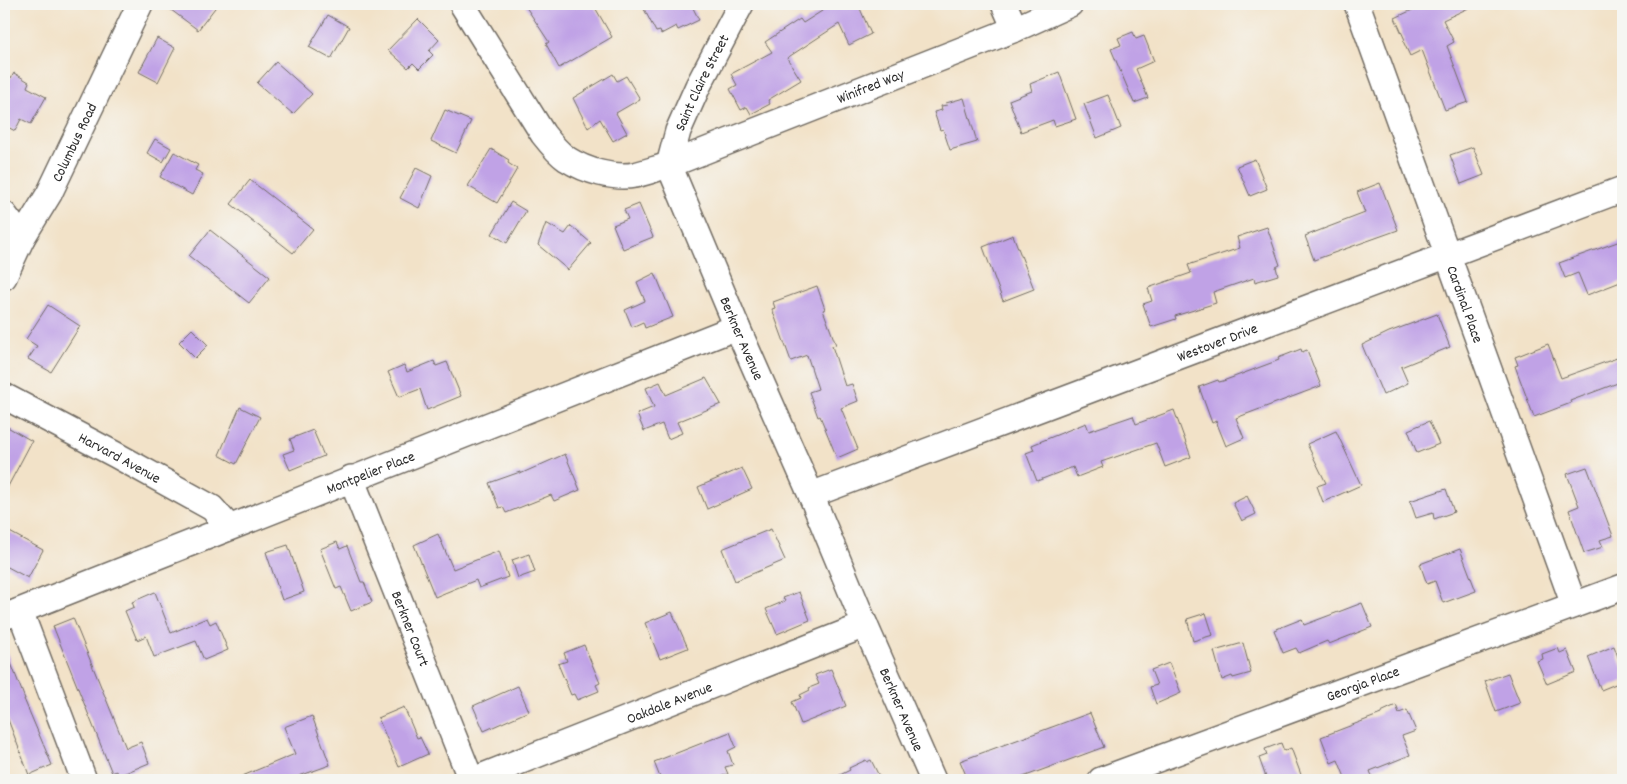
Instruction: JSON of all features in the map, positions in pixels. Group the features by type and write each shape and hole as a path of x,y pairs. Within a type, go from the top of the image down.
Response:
{"street":[{"name":"Columbus Road","path":"4,277 22,238 49,194 140,4"},
{"path":"462,4 543,134 567,160 593,171 618,176 634,175 669,165"},
{"name":"Saint Claire Street","path":"669,165 678,131 698,86 741,4"},
{"path":"1004,4 1015,29"},
{"name":"Winifred Way","path":"669,165 1015,29 1070,4"},
{"name":"Cardinal Place","path":"1357,4 1574,605"},
{"name":"Berkner Avenue","path":"669,165 933,780"},
{"name":"Westover Drive","path":"811,495 1623,189"},
{"path":"4,214 22,238"},
{"name":"Montpelier Place","path":"12,614 351,478 737,327"},
{"name":"Harvard Avenue","path":"4,396 116,454 212,508 229,527"},
{"name":"Berkner Court","path":"351,478 472,780"},
{"name":"Georgia Place","path":"1101,780 1623,587"},
{"path":"12,614 84,780"},
{"name":"Oakdale Avenue","path":"472,780 865,625"}],"building":[{"path":"163,4 218,4 198,30"},
{"path":"524,4 593,4 612,37 559,68 546,44 549,42"},
{"path":"653,4 691,4 699,20 678,30 676,26 661,34 660,31 656,32 644,9"},
{"path":"833,4 858,4 871,34 849,45 839,24 787,58 801,80 768,100 770,104 751,114 747,107 741,110 730,89 737,85 731,74 772,52 765,42 800,19 803,23"},
{"path":"1425,4 1477,4 1443,20 1454,42 1447,46 1468,102 1445,110 1422,50 1410,56 1395,18"},
{"path":"328,15 349,27 331,59 309,47"},
{"path":"418,19 439,40 429,51 433,55 419,69 413,63 408,68 388,50"},
{"path":"1133,32 1136,39 1144,36 1154,61 1136,69 1148,98 1134,103 1111,49 1121,45 1118,38"},
{"path":"157,38 175,48 158,82 139,72"},
{"path":"276,62 312,94 293,114 257,83"},
{"path":"1059,72 1076,119 1055,126 1053,120 1021,132 1009,100 1032,91 1030,84"},
{"path":"14,73 29,82 27,87 46,97 31,124 21,119 15,131 4,125 4,74 11,78"},
{"path":"613,74 617,81 626,76 640,99 616,113 627,133 613,141 600,119 588,128 573,98"},
{"path":"1108,95 1121,128 1097,138 1084,104"},
{"path":"964,98 977,142 950,150 943,129 940,130 934,112 942,110 941,106 947,105 946,103"},
{"path":"445,110 471,121 456,153 431,141"},
{"path":"155,139 171,148 163,162 147,153"},
{"path":"1473,147 1484,175 1461,184 1450,155"},
{"path":"491,149 509,160 508,163 517,169 497,203 468,186"},
{"path":"174,152 198,165 195,170 203,174 192,195 160,177"},
{"path":"1255,159 1267,189 1250,196 1237,166"},
{"path":"416,168 432,176 419,208 400,198"},
{"path":"250,180 313,229 293,253 231,204"},
{"path":"1380,183 1398,230 1314,260 1305,236 1365,213 1357,192"},
{"path":"511,202 526,211 507,243 492,234"},
{"path":"639,204 653,237 623,249 613,225 628,219 624,210"},
{"path":"546,223 565,234 571,226 591,243 568,270 538,245"},
{"path":"1267,227 1280,265 1276,267 1278,275 1255,282 1254,278 1213,292 1216,303 1175,316 1176,319 1151,327 1143,304 1152,301 1148,288 1191,273 1188,265 1240,248 1237,237"},
{"path":"210,230 270,277 249,303 189,256"},
{"path":"1013,235 1034,289 1003,301 983,247"},
{"path":"1623,240 1623,281 1587,295 1578,273 1565,278 1559,263"},
{"path":"655,273 673,317 645,328 643,322 632,327 625,310 645,301 637,282"},
{"path":"817,286 825,309 823,310 836,345 832,346 845,386 852,384 858,401 841,408 858,449 837,458 809,392 818,389 807,355 791,361 772,309 775,308 773,302"},
{"path":"48,305 80,326 51,372 28,359 37,346 26,339"},
{"path":"1437,314 1450,347 1401,367 1408,383 1383,395 1362,345 1389,332"},
{"path":"192,329 208,345 195,358 179,342"},
{"path":"1548,344 1561,378 1617,358 1623,374 1623,381 1534,417 1515,366 1518,365 1515,357"},
{"path":"1301,349 1302,352 1307,350 1321,386 1236,418 1244,438 1226,446 1216,421 1212,423 1199,387 1218,380 1219,382 1223,381 1279,360 1278,358"},
{"path":"434,361 436,366 447,362 461,396 427,410 420,389 399,397 388,372 404,365 407,372"},
{"path":"706,378 721,404 677,422 682,433 668,439 662,424 644,431 637,414 654,407 646,388 660,382 666,395"},
{"path":"240,407 260,417 236,464 219,455"},
{"path":"1174,410 1191,457 1165,467 1156,443 1101,462 1103,467 1077,477 1073,467 1037,481 1026,453 1034,450 1032,445 1086,423 1089,431 1133,416 1136,424"},
{"path":"1429,421 1439,444 1417,453 1408,430"},
{"path":"4,425 32,441 4,494"},
{"path":"313,430 324,456 290,470 283,454 294,450 290,439"},
{"path":"1336,431 1361,485 1323,502 1317,486 1326,483 1307,444"},
{"path":"565,454 580,490 554,501 551,495 506,513 503,507 499,508 489,483 520,472 520,474"},
{"path":"1587,467 1613,536 1600,540 1603,547 1584,553 1569,510 1579,506 1567,474"},
{"path":"742,468 752,489 707,509 698,487"},
{"path":"1446,489 1454,512 1434,519 1433,513 1416,518 1410,501"},
{"path":"1247,496 1256,514 1242,521 1233,503"},
{"path":"4,529 43,550 28,578 4,565"},
{"path":"771,529 785,560 735,581 722,549"},
{"path":"438,534 453,569 499,551 508,577 479,588 476,580 435,597 414,545"},
{"path":"337,542 340,549 347,546 361,582 364,582 372,602 351,611 341,587 336,589 320,549"},
{"path":"288,545 304,592 282,600 266,552"},
{"path":"1460,549 1476,591 1443,603 1435,581 1427,584 1420,564"},
{"path":"529,554 535,572 518,578 512,560"},
{"path":"155,592 171,633 207,618 210,624 216,621 228,650 204,660 196,641 154,657 146,636 137,640 125,611 134,607 132,602"},
{"path":"799,592 810,620 777,634 766,609 785,601 783,598"},
{"path":"1362,603 1372,627 1329,644 1327,641 1299,653 1296,648 1283,653 1274,630 1302,619 1304,625"},
{"path":"672,612 688,648 660,659 645,623"},
{"path":"1206,613 1213,635 1193,641 1187,619"},
{"path":"73,618 126,748 141,742 149,763 118,776 116,771 112,773 53,626"},
{"path":"1243,643 1251,673 1233,678 1232,676 1222,680 1214,651"},
{"path":"584,645 600,683 596,685 599,691 577,700 574,694 571,695 558,664 567,661 564,653"},
{"path":"1614,646 1623,670 1623,681 1601,690 1588,657"},
{"path":"4,648 52,765 29,775 4,709"},
{"path":"1558,648 1560,653 1567,650 1576,672 1547,684 1537,661 1543,659 1542,654"},
{"path":"1169,663 1181,693 1156,704 1150,687 1157,685 1151,670"},
{"path":"831,669 846,706 801,724 792,702 801,698 800,695 810,690 809,688 819,684 815,675"},
{"path":"1508,673 1520,703 1496,712 1485,681"},
{"path":"518,686 529,711 484,731 473,706"},
{"path":"1396,705 1399,713 1407,710 1416,731 1402,736 1410,755 1370,771 1372,776 1361,780 1346,780 1338,760 1331,763 1321,737 1381,714 1381,712"},
{"path":"404,707 417,738 420,737 428,754 399,767 378,718"},
{"path":"1090,713 1104,747 1015,780 968,780 960,761"},
{"path":"312,716 330,765 288,780 233,780 295,754 284,727"},
{"path":"730,732 736,747 728,751 733,765 725,767 728,774 712,780 661,780 654,762"},
{"path":"1281,743 1284,751 1291,748 1303,780 1267,780 1259,758 1267,755 1265,749"},
{"path":"866,760 867,762 871,760 881,780 830,780 850,770 849,768"}]}
